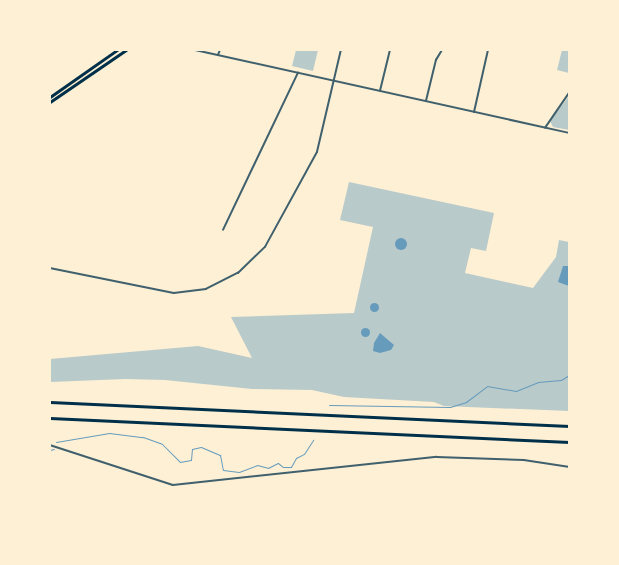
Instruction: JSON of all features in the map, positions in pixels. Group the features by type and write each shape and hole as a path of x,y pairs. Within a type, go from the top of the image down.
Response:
{"highway":[{"path":"50,402 569,426"},
{"path":"50,418 569,442"}],"main road":[{"path":"50,97 117,50"},
{"path":"50,102 126,50"}],"street":[{"path":"196,50 298,74 569,133"},
{"path":"218,55 220,50"},
{"path":"50,268 163,292 185,293 219,284 251,263 274,232 317,152 340,50"},
{"path":"380,91 390,50"},
{"path":"426,102 436,60 442,50"},
{"path":"474,112 488,50"},
{"path":"223,230 298,74"},
{"path":"544,128 569,93"},
{"path":"50,445 173,485 441,457 538,461 569,467"}],"shaded area":[{"path":"296,50 318,50 313,71 292,66"},
{"path":"562,50 569,50 569,73 557,70"},
{"path":"569,96 569,130 553,127 550,121"},
{"path":"349,182 494,213 486,251 471,248 465,273 533,288 556,257 559,240 569,242 569,411 444,406 434,402 344,397 312,390 252,389 165,380 125,379 50,382 50,359 198,346 252,358 231,317 354,313 373,227 340,220"}],"water":[{"path":"403,238 406,239 406,249 399,250 396,249 395,242 396,239"},
{"path":"563,266 569,266 569,286 558,282"},
{"path":"374,302 379,307 374,312 369,307"},
{"path":"363,328 367,328 369,332 367,336 363,336 361,334 361,330"},
{"path":"380,333 394,345 391,350 380,353 373,351 374,343"}],"waterway":[{"path":"329,405 450,407 466,402 487,386 516,391 538,382 561,380 569,375"},
{"path":"56,442 109,433 143,437 162,444 180,462 191,460 192,449 201,447 220,455 223,470 239,472 257,465 268,468 278,463 283,467 291,467 296,458 304,454 313,440"},
{"path":"50,450 54,449"}]}
